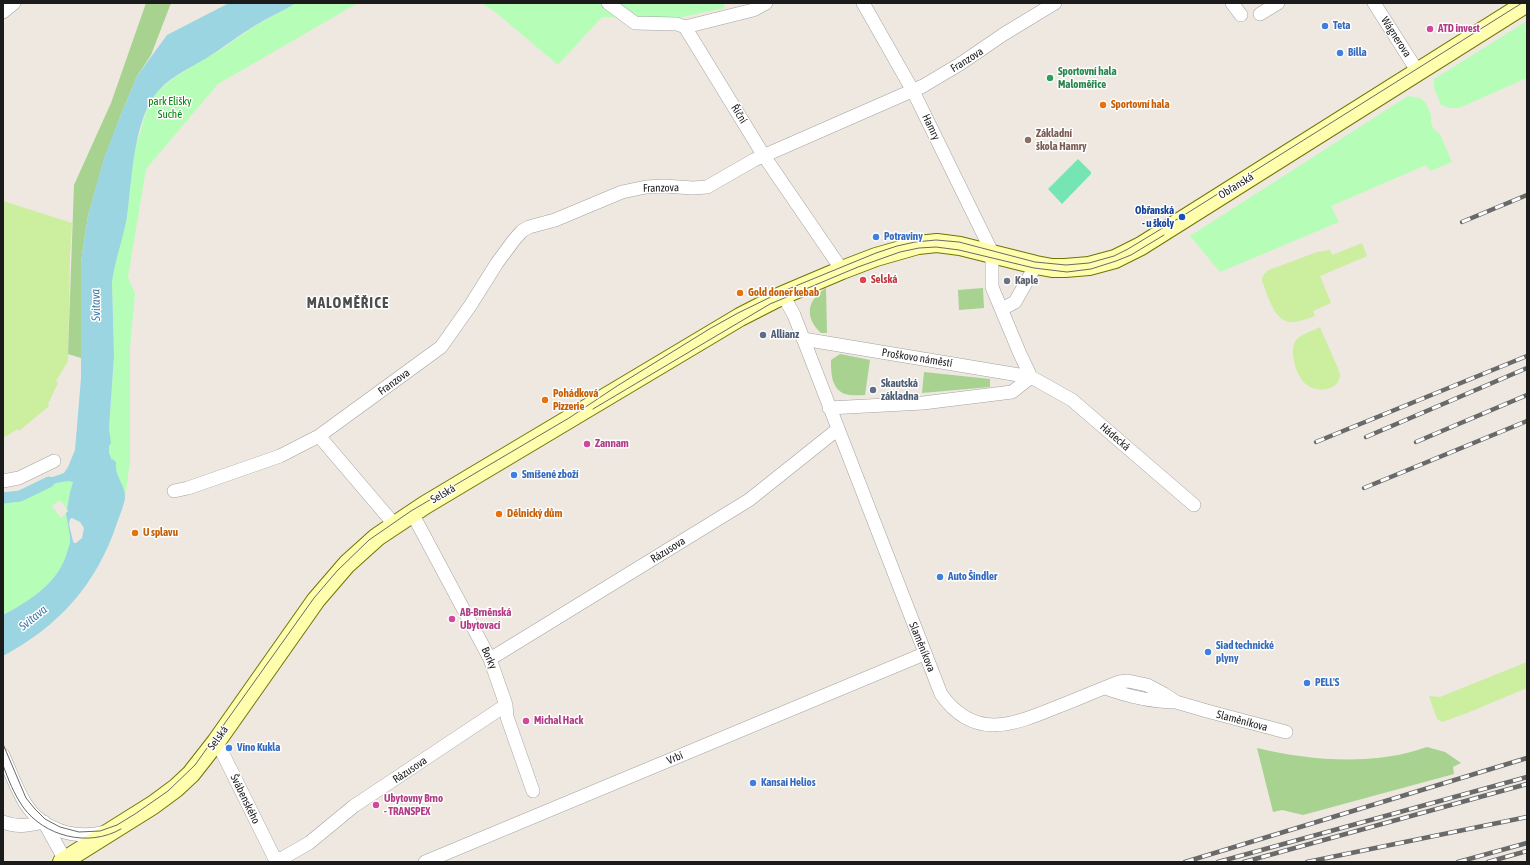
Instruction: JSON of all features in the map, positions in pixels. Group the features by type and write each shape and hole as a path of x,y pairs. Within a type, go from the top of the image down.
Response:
{"main road":[{"name":"Obřanská","path":"918,245 937,243 960,246 1052,268 1089,266 1115,259 1130,252 1527,3"},
{"name":"Selská","path":"63,861 110,831 126,823 176,788 197,766 216,742 330,582 390,519 412,513 674,356 783,295 876,257 918,245"}],"street":[{"path":"3,12 14,3"},
{"path":"608,3 636,24 677,24 685,27 753,10 766,3"},
{"name":"Hamry","path":"863,3 913,90 992,254"},
{"name":"Franzova","path":"174,491 188,488 280,456 319,436 441,348 497,263 522,231 529,227 555,220 622,192 646,187 708,187 764,156 913,90 960,64 1004,34 1055,3"},
{"path":"1232,3 1241,16"},
{"path":"1260,14 1278,3"},
{"name":"Wágnerova","path":"1374,3 1418,72"},
{"name":"Říční","path":"685,27 764,156 842,270"},
{"path":"830,408 923,403 1012,392 1031,377 992,286 992,254"},
{"path":"1002,309 1015,302 1036,265"},
{"path":"783,295 794,316 838,429"},
{"name":"Proškovo náměstí","path":"803,339 1031,377"},
{"name":"Hádecká","path":"1031,377 1072,400 1194,505"},
{"name":"Slaměníkova","path":"838,429 924,654 941,694 957,713 971,721 986,725 1001,726 1023,721 1105,688 1118,693 1160,702 1176,702 1286,732"},
{"name":"Rázusova","path":"490,659 749,500 838,429"},
{"path":"319,436 390,519"},
{"path":"3,481 19,478 54,461"},
{"name":"Borky","path":"412,513 490,659 506,705 507,718 533,791"},
{"name":"Vrbí","path":"426,862 924,654"},
{"name":"Rázusova","path":"274,857 281,859 309,843 354,806 506,705"},
{"name":"Švábenského","path":"216,742 274,857"},
{"path":"3,755 26,804 35,815 44,822 62,832 79,835 93,835 110,831"},
{"path":"3,822 20,826 44,822"},
{"path":"44,822 63,861"}],"green space":[{"path":"146,3 171,3 151,55 137,76 122,112 104,159 88,216 81,262 81,358 68,354 74,185 111,103"},
{"name":"park Elišky Suché","path":"296,3 358,3 218,84 146,169 128,277 135,294 130,347 130,462 125,497 109,453 109,428 114,356 112,282 113,271 127,218 131,173 136,146 148,106 160,89 175,77 223,48 255,26"},
{"path":"481,3 723,3 725,8 677,18 602,17 558,65 494,11"},
{"path":"1527,21 1527,78 1459,108 1450,108 1441,105 1434,88 1434,79"},
{"path":"1408,96 1420,98 1426,103 1431,115 1433,128 1440,134 1452,162 1430,171 1426,165 1331,206 1339,222 1220,272 1190,236"},
{"path":"1078,159 1091,172 1091,174 1062,204 1048,189"},
{"path":"3,201 72,223 68,361 56,381 58,383 48,404 49,406 19,431 18,429 3,438"},
{"path":"1362,243 1367,256 1320,276 1331,303 1313,311 1315,316 1297,322 1287,321 1277,314 1269,301 1262,281 1266,272 1317,252 1330,250 1332,255"},
{"path":"826,288 827,333 821,333 812,321 810,309 815,298"},
{"path":"983,288 984,308 959,310 958,290"},
{"path":"1320,327 1340,374 1339,380 1336,384 1328,389 1322,390 1312,388 1303,382 1297,371 1293,357 1293,350 1296,340 1304,334"},
{"path":"840,354 870,360 865,395 845,394 840,392 834,384 831,360"},
{"path":"924,372 990,379 990,387 922,393"},
{"path":"69,480 73,482 67,509 60,500 52,506 61,518 66,513 70,541 64,561 43,589 24,603 3,615 3,502 22,500 44,487"},
{"path":"1527,662 1527,688 1442,722 1437,719 1429,696 1440,697"},
{"path":"1427,747 1445,752 1461,763 1453,767 1454,774 1303,815 1282,810 1273,812 1257,748 1299,756 1342,760 1386,757"}],"water":[{"name":"Svitava","path":"229,3 296,3 256,25 212,55 181,72 170,80 160,89 151,101 144,115 135,150 127,217 112,282 114,356 109,428 111,443 109,446 109,453 112,460 113,459 116,462 117,471 125,493 124,503 109,545 99,565 74,601 42,631 3,656 3,615 24,603 43,589 64,561 70,544 70,534 66,513 68,511 67,509 73,482 66,481 45,487 38,491 35,487 41,481 64,473 75,450 81,378 81,262 88,216 104,158 137,76 167,35","holes":["72,518 80,522 84,528 82,538 74,543 69,524 70,519"]}],"waterway":[{"path":"3,498 20,496 49,482"}],"tram line":[{"path":"3,744 26,798 45,819 60,827 79,832 100,831 117,825 168,791 195,765 314,598 337,571 369,540 411,511 569,418 617,386 711,328 781,292 876,253 915,242 936,240 959,242 1035,262 1066,265 1089,263 1114,256 1189,212 1522,3"},
{"path":"593,409 770,304 858,267 900,252 919,248 936,247 959,250 1034,268 1067,272 1091,269 1116,261 1131,255 1164,235"},
{"path":"3,765 23,807 32,817 55,832 81,838 95,838 108,835 121,829"}],"railway":[{"path":"1462,222 1527,195"},
{"path":"1316,442 1527,356"},
{"path":"1366,437 1527,368"},
{"path":"1416,442 1527,395"},
{"path":"1364,488 1527,421"},
{"path":"1185,862 1527,758"},
{"path":"1218,862 1527,777"},
{"path":"1244,862 1527,784"},
{"path":"1307,862 1527,817"},
{"path":"1458,862 1527,843"},
{"path":"1488,862 1527,851"}],"place":[{"name":"Teta","path":"1325,26"},
{"name":"ATD invest","path":"1430,29"},
{"name":"Billa","path":"1340,53"},
{"name":"Sportovní hala Maloměřice","path":"1050,78"},
{"name":"Sportovní hala","path":"1103,105"},
{"name":"Základní škola Hamry","path":"1028,140"},
{"name":"Obřanská - u školy","path":"1182,217"},
{"name":"Potraviny","path":"876,237"},
{"name":"Selská","path":"863,280"},
{"name":"Kaple","path":"1007,281"},
{"name":"Gold doner kebab","path":"740,293"},
{"name":"Allianz","path":"763,335"},
{"name":"Skautská základna","path":"873,390"},
{"name":"Pohádková Pizzerie","path":"545,400"},
{"name":"Zannam","path":"587,444"},
{"name":"Smíšené zboží","path":"514,475"},
{"name":"Dělnický dům","path":"499,514"},
{"name":"U splavu","path":"135,533"},
{"name":"Auto Šindler","path":"940,577"},
{"name":"AB-Brněnská Ubytovací","path":"452,619"},
{"name":"Siad technické plyny","path":"1208,652"},
{"name":"PELL'S","path":"1307,683"},
{"name":"Michal Hack","path":"526,721"},
{"name":"Víno Kukla","path":"229,748"},
{"name":"Kansai Helios","path":"753,783"},
{"name":"Ubytovny Brno - TRANSPEX","path":"376,805"}],"district":[{"name":"MALOMĚŘICE","path":"348,303"}]}
